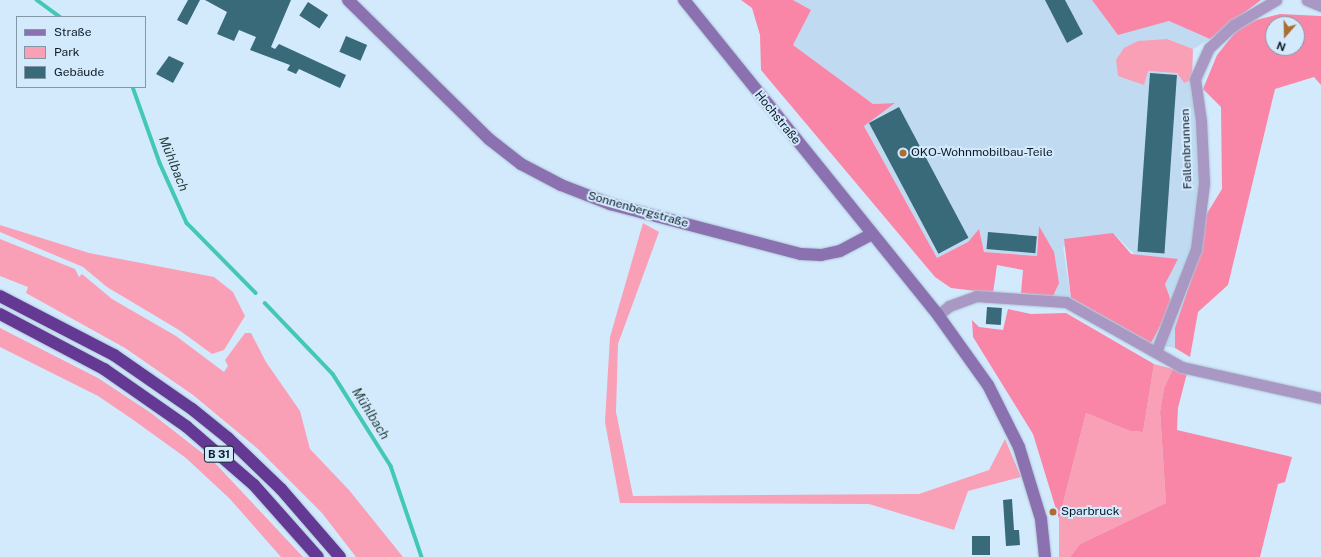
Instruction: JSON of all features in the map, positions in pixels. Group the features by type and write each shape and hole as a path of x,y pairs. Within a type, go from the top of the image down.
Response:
{"highway":[{"name":"B 31","path":"0,296 114,355 192,409 228,438 281,489 340,557"},
{"name":"B 31","path":"0,314 104,369 187,427 254,486 318,557"}],"main road":[{"name":"Sonnenbergstraße","path":"348,0 489,139 522,164 561,185 610,204 801,254 821,256 840,251 872,234"},
{"name":"Hochstraße","path":"684,0 872,234"},
{"path":"872,234 938,315 988,385 1012,429 1041,519 1045,557"}],"street":[{"name":"Fallenbrunnen","path":"1156,352 1196,248 1204,183 1201,121 1195,79 1209,48 1234,25 1276,0"},
{"path":"1307,0 1321,6"},
{"path":"938,315 949,306 976,296 1066,302 1182,367 1321,398"}],"shaded area":[{"path":"741,0 793,0 811,10 793,45 873,104 895,103 864,126 937,258 968,242 979,229 984,252 1037,256 1039,226 1054,252 1059,283 1053,296 1021,293 1023,270 997,265 993,293 951,288 935,277 761,70 760,35 752,8"},
{"path":"793,0 1092,0 1118,34 1169,21 1210,39 1193,49 1167,39 1148,71 1177,73 1184,83 1192,80 1203,89 1206,215 1199,256 1175,328 1175,348 1151,343 1172,304 1165,284 1113,233 1063,247 1071,298 1053,296 1039,226 1037,256 984,252 979,230 968,242 937,259 864,125 895,103 873,104 793,45 811,10"},
{"path":"1092,0 1261,0 1210,39 1169,21 1118,35"},
{"path":"1280,14 1321,16 1321,85 1314,77 1275,89 1228,285 1198,312 1190,357 1175,348 1175,328 1199,256 1206,215 1222,189 1221,107 1203,89 1217,55 1237,30 1256,20 1265,18 1265,56 1305,56 1305,16 1272,16"},
{"path":"1113,233 1131,254 1178,259 1165,284 1172,304 1151,343 1071,298 1064,239"},
{"path":"1008,309 1031,314 1066,313 1154,364 1143,432 1130,431 1086,413 1059,519 1033,434 973,337 972,320 979,327 1003,330"},
{"path":"1173,369 1187,373 1178,408 1177,430 1292,457 1285,482 1278,484 1260,557 1070,557 1080,544 1166,503 1160,412 1164,388"}],"green space":[{"path":"1167,39 1193,49 1192,80 1184,83 1177,73 1148,71 1144,85 1118,76 1116,60 1124,48 1138,41"},
{"path":"643,223 659,232 618,344 616,412 633,496 919,494 989,470 1005,439 1021,477 968,491 954,530 869,504 620,503 605,422 610,337"},
{"path":"0,225 89,253 214,277 233,292 245,316 224,350 212,354 179,330 107,287 83,267 0,232"},
{"path":"0,239 75,269 79,277 82,274 112,299 176,336 224,372 228,366 225,360 245,333 251,333 266,362 300,411 310,449 349,490 403,557 356,557 322,513 257,448 193,395 125,348 26,293 28,287 0,276"},
{"path":"0,328 98,378 151,413 215,463 303,557 281,557 230,499 186,458 132,419 98,396 0,347"},
{"path":"1154,364 1173,369 1164,388 1160,412 1166,503 1080,544 1070,557 1059,557 1059,519 1086,413 1130,431 1143,432"}],"building":[{"path":"188,0 200,0 187,25 177,20"},
{"path":"205,0 291,0 271,47 275,49 279,44 346,75 340,88 299,69 296,74 287,70 290,65 250,50 256,37 239,30 234,41 217,34 227,12"},
{"path":"1045,0 1065,0 1083,34 1067,43"},
{"path":"308,2 328,15 319,28 299,15"},
{"path":"346,36 367,45 361,61 339,52"},
{"path":"169,56 184,63 173,83 156,74"},
{"path":"1150,73 1177,75 1164,253 1138,252"},
{"path":"899,107 968,238 938,254 869,123"},
{"path":"988,232 1037,236 1035,253 987,249"},
{"path":"987,307 1002,308 1001,325 986,324"},
{"path":"1012,499 1014,530 1019,530 1020,545 1006,546 1003,500"},
{"path":"972,536 990,536 990,555 972,555"}],"waterway":[{"name":"Mühlbach","path":"37,0 59,16"},
{"name":"Mühlbach","path":"133,88 160,163 187,223 256,293"},
{"name":"Mühlbach","path":"265,303 333,374 391,466 422,557"}],"place":[{"name":"OKO-Wohnmobilbau-Teile","path":"903,153"},
{"name":"Sparbruck","path":"1053,512"}]}
